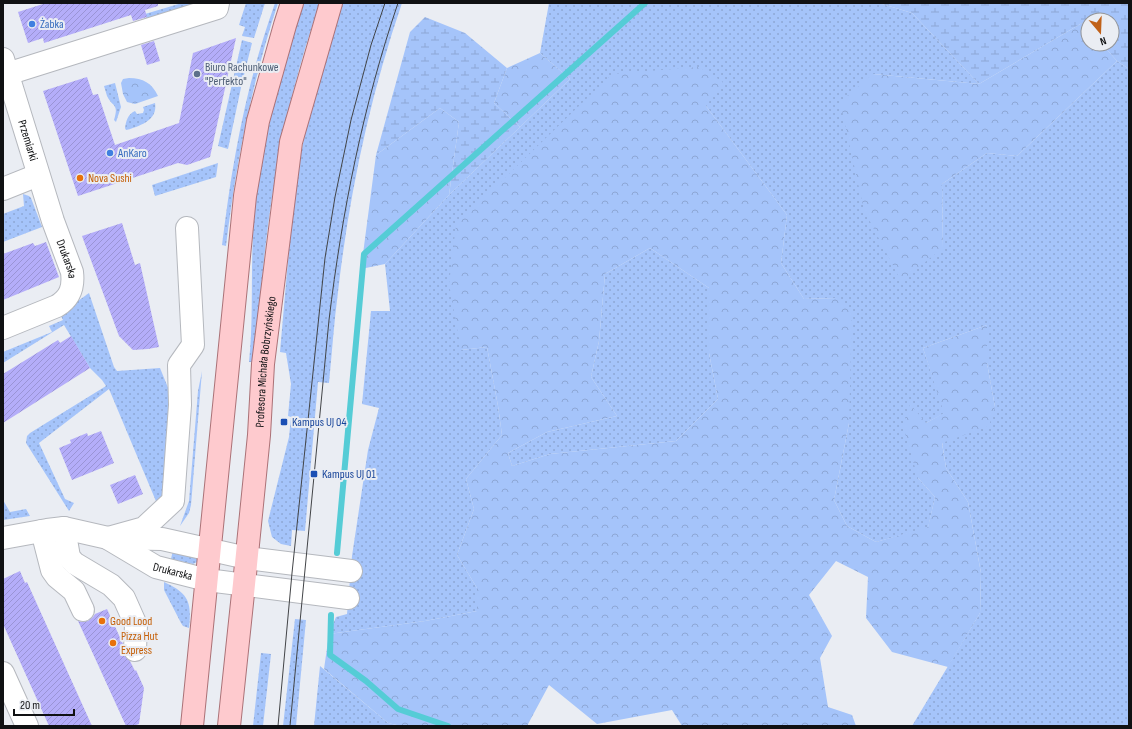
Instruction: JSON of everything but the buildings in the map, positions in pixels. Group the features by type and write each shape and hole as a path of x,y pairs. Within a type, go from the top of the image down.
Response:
{"main road":[{"path":"192,726 245,196 258,121 292,3"},
{"name":"Profesora Michała Bobrzyńskiego","path":"229,726 247,558 263,364 291,142 331,3"}],"street":[{"path":"5,67 217,8 218,3"},
{"name":"Przemiarki","path":"5,67 53,221"},
{"path":"3,189 38,175"},
{"name":"Drukarska","path":"3,328 57,306 70,294 73,280 72,272 53,221"},
{"path":"108,538 144,528 173,501 180,405 179,365 193,345 187,228"},
{"path":"64,528 70,559 74,563 111,585 124,598 136,625 135,650"},
{"name":"Drukarska","path":"3,538 64,528 108,538 162,539 247,558 351,571"},
{"path":"42,531 52,570 57,577 74,591 83,610"},
{"name":"Drukarska","path":"108,538 156,567 207,580 348,598"},
{"path":"3,673 27,726"}],"green space":[{"path":"182,3 205,3 148,22 145,14"},
{"path":"246,3 265,3 254,38 242,36 245,27 239,25"},
{"path":"275,3 278,3 260,63 246,123 226,246 222,245 230,186 240,132 258,58"},
{"path":"304,3 320,3 299,70 282,139 268,229 255,362 249,362 254,219 261,164 266,137 287,56"},
{"path":"343,3 402,3 380,74 362,146 355,182 348,219 335,315 329,383 318,382 305,531 292,530 291,546 281,544 272,537 268,521 289,437 291,417 288,416 291,384 286,353 280,352 289,248 296,185 309,116"},
{"path":"549,3 879,3 912,13 979,84 873,74 943,248 942,184 987,153 1017,156 1117,61 1129,69 1129,726 912,726 980,613 981,573 968,502 946,468 942,442 995,407 987,363 987,325 923,348 945,413 926,423 918,478 935,497 928,528 876,542 847,526 834,500 849,423 836,298 804,299 781,263 787,215 706,106 461,350 487,347 502,435 466,479 474,509 457,555 477,588 477,611 425,621 329,634 336,617 347,614 352,556 368,450 379,408 362,404 371,311 390,311 385,264 449,195 570,79 540,53"},
{"path":"879,3 1129,3 1129,69 1117,61 1109,52 1120,52 1120,12 1080,12 1080,24 979,84 912,13"},
{"path":"425,17 465,33 507,68 494,103 520,127 449,195 459,122 440,108 376,155 410,32"},
{"path":"1080,24 1080,52 1109,52 1117,61 1017,156 987,153 942,184 943,248 901,281 864,210 840,102 873,74 979,84"},
{"path":"242,40 252,43 228,149 218,146"},
{"path":"540,53 570,79 520,127 494,103 507,68"},
{"path":"699,67 723,82 706,106 787,215 781,263 804,299 836,298 852,310 849,423 834,500 847,526 876,542 928,527 935,497 918,478 903,426 910,404 926,423 944,413 923,348 987,325 987,363 995,407 989,426 942,443 946,468 968,502 981,573 980,613 948,667 892,652 866,618 868,577 836,561 809,595 832,636 820,658 828,707 852,715 856,726 682,726 672,710 597,724 549,685 527,726 401,726 388,723 324,669 329,634 425,621 477,611 477,588 457,555 474,509 466,479 502,435 487,347 461,350 449,284 456,225 612,74","holes":["650,248 709,288 709,353 718,399 676,441 550,454 512,466 508,453 547,432 617,416 591,377 599,341 605,274"]},
{"path":"129,78 143,80 156,91 158,96 135,104 127,102 123,94 121,83 123,79"},
{"path":"115,83 121,107 116,122 114,120 116,108 109,100 104,86"},
{"path":"155,103 154,114 151,118 142,124 126,130 126,123 131,114 135,111 137,114 143,113 143,107"},
{"path":"440,108 459,122 449,195 385,264 361,269 376,155"},
{"path":"218,163 216,177 155,196 152,185"},
{"path":"23,194 31,198 42,227 3,242 3,214 24,206"},
{"path":"650,248 709,288 709,353 718,399 676,441 550,454 512,466 508,453 547,432 617,416 591,377 599,341 605,274"},
{"path":"89,293 114,367 117,371 160,368 173,400 168,492 158,506 109,389 39,443 65,499 74,503 69,511 26,443 27,436 30,433 106,386 90,368 64,325 3,363 3,352 52,332 49,326 63,320 60,314"},
{"path":"202,371 191,505 189,513 180,526 189,501 198,391"},
{"path":"3,500 10,512 26,509 30,516 3,520"},
{"path":"173,550 197,557 197,562 193,564 171,559"},
{"path":"164,582 178,590 187,599 190,611 189,628 183,626 181,623 164,590"},
{"path":"295,619 306,620 296,726 283,726"},
{"path":"261,653 271,654 263,726 253,726"},
{"path":"320,666 388,723 401,726 314,726"}],"waterway":[{"path":"337,553 364,254 645,3"},
{"path":"331,615 330,655 366,681 398,709 448,726"}],"tram line":[{"path":"278,726 292,573 325,258 335,197 351,120 371,45 385,3"},
{"path":"290,726 329,320 340,239 364,120 374,81 398,3"}],"place":[{"name":"Żabka","path":"32,24"},
{"name":"Biuro Rachunkowe \"Perfekto\"","path":"197,74"},
{"name":"AnKaro","path":"110,153"},
{"name":"Nova Sushi","path":"80,178"},
{"name":"Kampus UJ 04","path":"284,422"},
{"name":"Kampus UJ 01","path":"314,474"},
{"name":"Good Lood","path":"102,621"},
{"name":"Pizza Hut Express","path":"113,643"}]}
